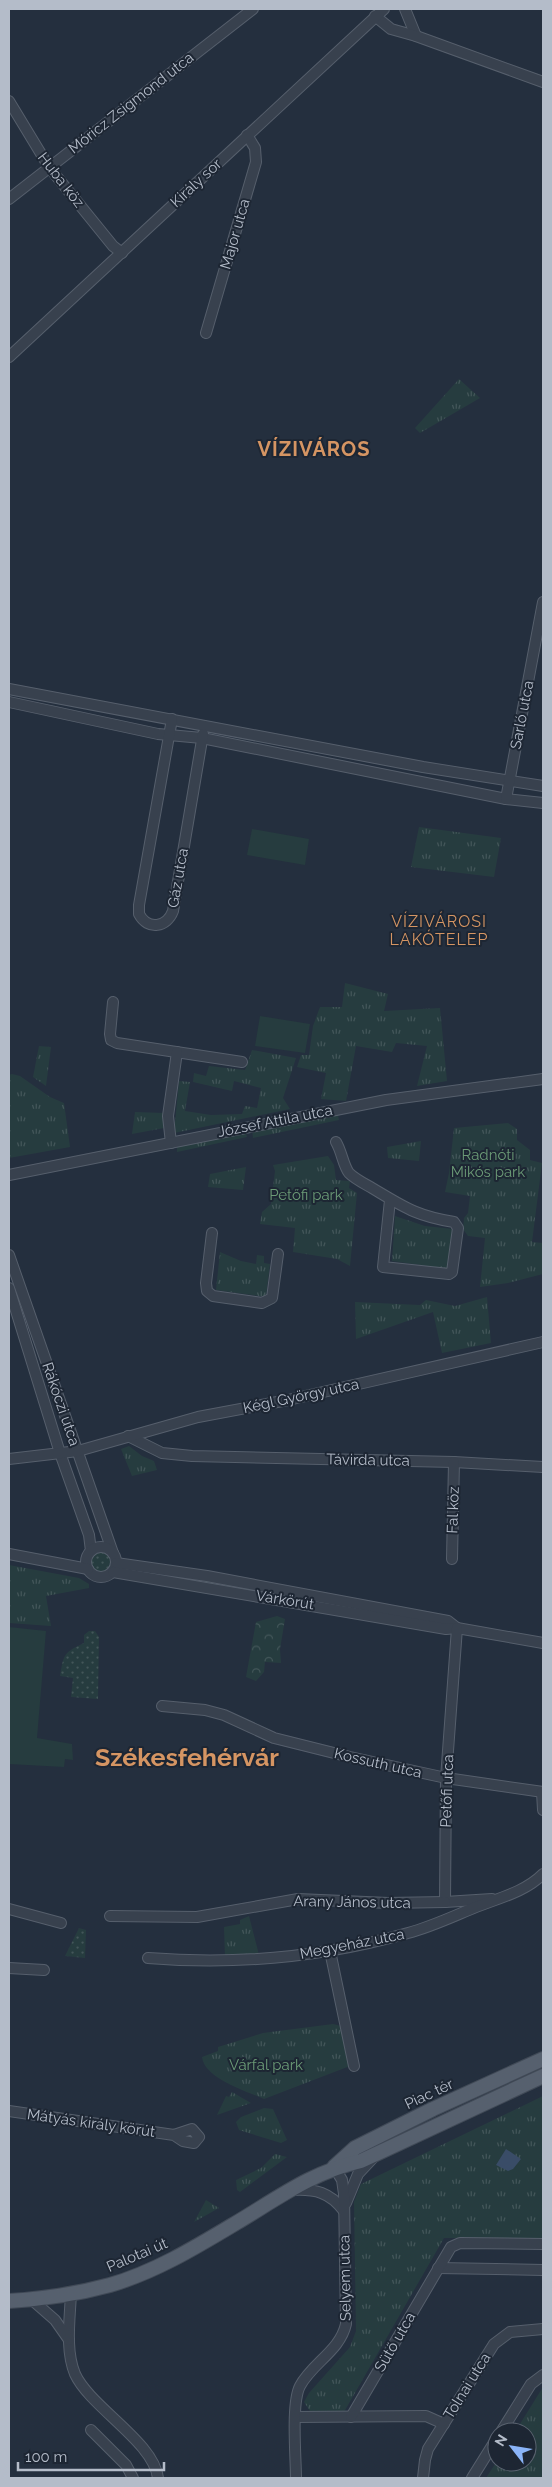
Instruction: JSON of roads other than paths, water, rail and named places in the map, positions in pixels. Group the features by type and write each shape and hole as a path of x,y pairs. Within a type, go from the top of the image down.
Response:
{"main road":[{"name":"Piac tér","path":"334,2167 355,2148 433,2109 543,2059"},
{"name":"Piac tér","path":"266,2204 288,2190 334,2167 361,2161 543,2076"},
{"name":"Palotai út","path":"9,2301 71,2293 111,2285 144,2272 196,2246 266,2204"}],"street":[{"name":"Móricz Zsigmond utca","path":"9,199 253,9"},
{"name":"Király sor","path":"9,357 384,9"},
{"path":"405,9 416,36"},
{"path":"376,16 391,28 543,82"},
{"name":"Huba köz","path":"9,101 49,167 113,246 122,253"},
{"name":"Major utca","path":"206,333 256,162 255,148 247,136"},
{"name":"Sarló utca","path":"506,799 543,602"},
{"path":"9,689 509,782 543,786"},
{"path":"9,702 158,734 202,738 506,799 543,803"},
{"name":"Gáz utca","path":"172,719 139,914 148,924 160,926 166,923 174,911 205,724"},
{"path":"113,1002 110,1034 111,1040 117,1043 242,1062"},
{"path":"171,1142 168,1116 177,1052"},
{"name":"József Attila utca","path":"9,1175 386,1100 543,1078"},
{"path":"336,1142 342,1151 350,1175 390,1200 425,1217 454,1222 458,1228 454,1268 449,1274 383,1266 390,1200"},
{"path":"212,1233 206,1283 207,1291 213,1296 262,1303 268,1302 272,1298 278,1254"},
{"name":"Rákóczi utca","path":"9,1255 113,1552"},
{"name":"Rákóczi utca","path":"9,1288 60,1453 89,1535 89,1560"},
{"name":"Kégl György utca","path":"9,1459 78,1451 198,1417 288,1400 543,1342"},
{"name":"Távirda utca","path":"128,1436 147,1448 162,1453 192,1456 454,1462 543,1467"},
{"name":"Fal köz","path":"452,1559 454,1462"},
{"name":"Várkörút","path":"9,1548 75,1560 89,1560 100,1547 113,1552"},
{"path":"113,1552 115,1567"},
{"name":"Várkörút","path":"9,1554 89,1560"},
{"name":"Várkörút","path":"89,1560 100,1577 115,1567 446,1629 457,1628 543,1642"},
{"name":"Petőfi utca","path":"445,1902 446,1778 457,1628"},
{"name":"Kossuth utca","path":"162,1706 205,1710 224,1715 271,1741 446,1778 542,1792"},
{"path":"542,1792 543,1810"},
{"name":"Megyeház utca","path":"148,1958 196,1962 238,1961 330,1951 409,1933 521,1890 543,1874"},
{"name":"Arany János utca","path":"110,1916 197,1917 298,1899 388,1903 445,1902"},
{"path":"445,1902 497,1899"},
{"path":"9,1909 61,1923"},
{"path":"330,1951 354,2066"},
{"path":"9,1968 44,1970"},
{"name":"Mátyás király körút","path":"9,2112 174,2135"},
{"name":"Selyem utca","path":"344,2211 358,2174 381,2152"},
{"name":"Selyem utca","path":"296,2478 296,2417 297,2395 300,2385 334,2348 343,2334 346,2324 342,2180 334,2167"},
{"path":"288,2190 322,2192 332,2198 344,2211"},
{"name":"Sütő utca","path":"351,2417 451,2247 460,2243 543,2244"},
{"path":"438,2268 543,2270"},
{"path":"71,2293 70,2341 76,2376 152,2459 158,2478"},
{"path":"31,2299 55,2320 70,2341"},
{"name":"Tolnai utca","path":"423,2478 426,2455 494,2344 510,2332 538,2329"},
{"path":"507,2422 531,2384 543,2375"},
{"path":"296,2417 426,2416 444,2424"},
{"path":"92,2430 126,2465 133,2478"},
{"path":"472,2478 487,2454"}],"water":[{"path":"506,2149 521,2159 513,2169 508,2171 496,2165"}],"district":[{"name":"VÍZIVÁROS","path":"314,449"},
{"name":"VÍZIVÁROSI LAKÓTELEP","path":"439,930"},
{"name":"Székesfehérvár","path":"187,1757"}],"park label":[{"name":"Radnóti Mikós park","path":"488,1164"},
{"name":"Petőfi park","path":"306,1195"},
{"name":"Várfal park","path":"266,2065"}]}
